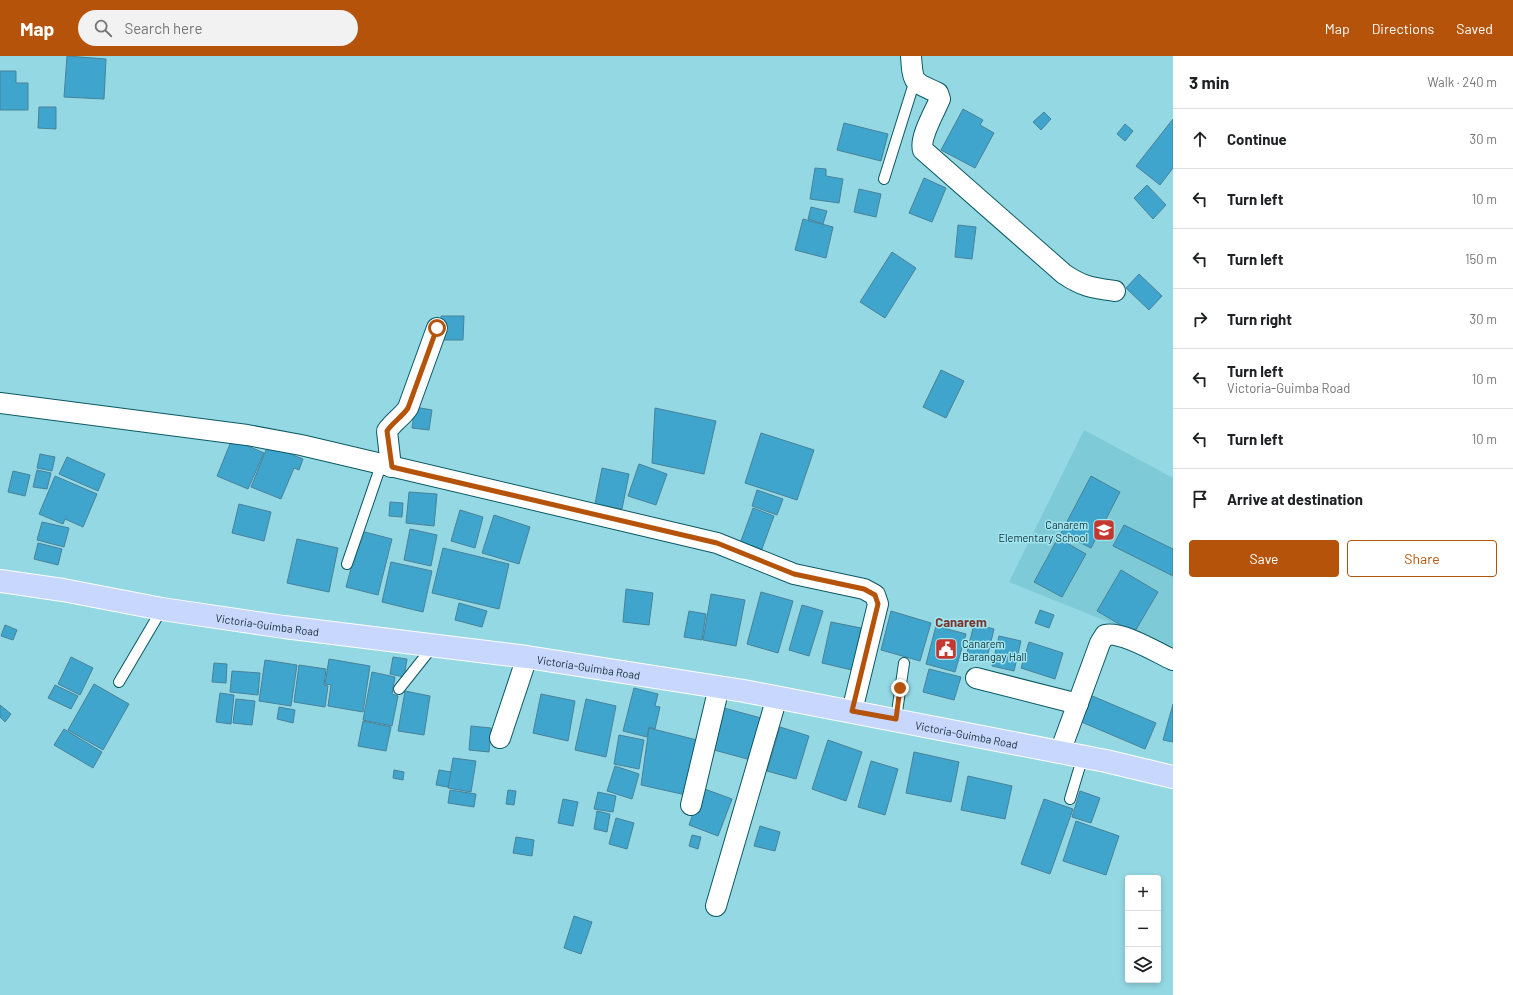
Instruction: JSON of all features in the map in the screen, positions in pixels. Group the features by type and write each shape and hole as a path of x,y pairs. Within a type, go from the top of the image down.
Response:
{"main road":[{"name":"Victoria-Guimba Road","path":"0,581 63,590 162,609 284,627 527,657 719,687 896,719 1083,756 1173,777"}],"street":[{"path":"913,71 919,84 938,93 940,99 923,138 921,145 923,150 1064,274 1091,288 1116,291"},
{"path":"386,466 387,431 394,422 403,416 408,408 437,328"},
{"path":"0,403 248,435 301,445 717,543 794,574 864,589 875,595 878,604 852,711"},
{"path":"1060,752 1100,643 1105,635 1112,633 1122,636 1173,660"},
{"path":"500,738 527,657"},
{"path":"976,678 1078,704"},
{"path":"691,805 719,687"},
{"path":"716,906 777,697"}],"lane":[{"path":"884,179 913,71"},
{"path":"347,564 386,466"},
{"path":"119,682 162,609"},
{"path":"399,689 434,645"},
{"path":"896,719 904,663"},
{"path":"1070,799 1083,756"}],"shaded area":[{"name":"Canarem Elementary School","path":"1084,430 1173,478 1173,648 1009,582"}],"building":[{"path":"67,56 106,59 104,99 64,97"},
{"path":"0,71 16,71 16,83 28,83 28,110 0,110"},
{"path":"39,107 56,107 56,129 38,128"},
{"path":"963,109 983,120 980,125 994,133 975,168 941,150"},
{"path":"1044,112 1051,119 1041,130 1033,122"},
{"path":"1173,119 1173,168 1160,185 1136,166"},
{"path":"844,123 888,134 881,161 837,150"},
{"path":"1125,124 1133,131 1125,141 1117,134"},
{"path":"815,168 826,169 826,176 843,179 839,203 810,199"},
{"path":"924,178 946,188 932,222 909,213"},
{"path":"1147,185 1166,205 1153,219 1134,198"},
{"path":"859,189 881,194 876,217 854,212"},
{"path":"811,207 827,211 823,224 808,219"},
{"path":"803,219 833,227 826,258 795,250"},
{"path":"958,225 976,227 972,259 955,257"},
{"path":"892,252 916,268 885,318 860,302"},
{"path":"1139,274 1162,296 1149,310 1126,288"},
{"path":"441,316 464,316 463,340 441,340"},
{"path":"941,370 964,381 946,418 923,407"},
{"path":"415,407 432,410 429,430 412,428"},
{"path":"655,408 716,421 704,474 652,463"},
{"path":"761,433 814,450 797,500 745,483"},
{"path":"232,439 264,453 248,489 217,476"},
{"path":"268,445 303,459 299,470 294,468 281,499 251,487"},
{"path":"40,454 55,457 52,471 37,468"},
{"path":"67,457 105,474 98,491 59,474"},
{"path":"639,464 667,474 656,505 628,496"},
{"path":"602,468 629,474 622,509 595,504"},
{"path":"37,470 51,473 47,489 33,487"},
{"path":"13,471 30,475 25,496 8,492"},
{"path":"55,476 97,494 83,527 65,519 63,524 39,514"},
{"path":"1091,476 1120,492 1091,548 1061,533"},
{"path":"757,490 783,499 777,515 752,506"},
{"path":"409,492 437,494 434,526 406,523"},
{"path":"390,502 403,503 402,517 389,516"},
{"path":"239,504 271,512 264,541 232,533"},
{"path":"753,508 774,516 759,557 738,549"},
{"path":"460,510 483,517 475,548 451,541"},
{"path":"494,515 530,527 519,564 482,553"},
{"path":"42,522 69,528 64,547 37,540"},
{"path":"1124,525 1173,549 1173,576 1113,546"},
{"path":"410,529 437,535 431,566 404,560"},
{"path":"361,531 392,539 378,595 346,587"},
{"path":"1058,538 1086,554 1062,597 1034,582"},
{"path":"297,539 338,548 329,592 287,583"},
{"path":"38,543 62,549 58,565 34,559"},
{"path":"443,548 509,564 499,609 432,593"},
{"path":"391,562 432,571 423,612 382,602"},
{"path":"1121,570 1158,592 1134,633 1097,611"},
{"path":"626,589 653,593 649,625 623,622"},
{"path":"761,592 793,601 778,653 747,644"},
{"path":"711,594 745,600 736,646 703,640"},
{"path":"459,603 487,611 482,627 455,620"},
{"path":"802,605 823,611 809,656 789,650"},
{"path":"1040,610 1054,615 1049,628 1035,623"},
{"path":"689,611 706,614 702,640 684,637"},
{"path":"891,611 931,623 920,661 881,650"},
{"path":"831,622 861,628 852,670 822,663"},
{"path":"974,624 994,629 986,662 966,657"},
{"path":"5,625 17,630 13,640 1,636"},
{"name":"Canarem Barangay Hall","path":"936,626 966,634 955,672 926,664"},
{"path":"999,636 1021,641 1014,671 992,666"},
{"path":"1029,642 1063,653 1055,679 1021,668"},
{"path":"71,657 93,668 80,695 58,684"},
{"path":"393,657 407,659 404,677 390,674"},
{"path":"329,659 370,666 363,712 328,706 331,685 325,684"},
{"path":"265,660 297,665 291,706 259,701"},
{"path":"214,663 227,664 226,683 212,682"},
{"path":"299,665 326,669 324,685 328,686 325,707 294,702"},
{"path":"929,669 961,677 954,700 923,692"},
{"path":"232,671 260,673 258,695 230,692"},
{"path":"372,672 395,677 392,694 398,696 392,726 363,720"},
{"path":"94,684 129,704 103,750 68,730"},
{"path":"55,685 78,696 71,709 48,698"},
{"path":"634,688 658,694 655,706 660,707 655,729 649,727 647,737 623,731"},
{"path":"405,691 430,696 424,735 398,731"},
{"path":"220,693 234,695 231,724 216,722"},
{"path":"541,694 575,701 568,741 533,733"},
{"path":"1090,695 1156,723 1145,749 1079,721"},
{"path":"236,699 255,701 252,725 233,723"},
{"path":"586,699 616,706 606,757 575,750"},
{"path":"1173,704 1173,742 1163,740"},
{"path":"0,705 11,714 5,722 0,717"},
{"path":"279,707 295,710 293,723 277,719"},
{"path":"724,708 761,718 751,760 714,750"},
{"path":"363,721 391,727 386,751 358,746"},
{"path":"471,726 491,728 489,752 469,750"},
{"path":"780,727 809,736 796,779 767,771"},
{"path":"649,728 697,740 686,795 641,785"},
{"path":"64,729 102,752 93,768 54,745"},
{"path":"619,735 644,740 639,769 614,764"},
{"path":"828,740 862,752 846,801 812,789"},
{"path":"914,752 959,762 951,802 906,793"},
{"path":"453,758 476,761 471,792 448,788"},
{"path":"871,761 898,769 885,815 858,807"},
{"path":"615,766 639,774 632,799 607,791"},
{"path":"394,770 404,772 403,780 393,778"},
{"path":"439,770 451,772 448,787 436,785"},
{"path":"968,776 1012,786 1005,819 961,810"},
{"path":"702,788 732,799 718,836 689,825"},
{"path":"450,790 476,794 474,807 448,803"},
{"path":"508,790 516,791 514,805 506,804"},
{"path":"1080,791 1100,798 1091,823 1072,817"},
{"path":"598,792 616,796 613,812 594,809"},
{"path":"563,799 578,802 573,826 558,823"},
{"path":"1044,799 1073,809 1050,874 1021,864"},
{"path":"597,811 610,814 607,832 594,829"},
{"path":"616,818 634,823 627,849 609,844"},
{"path":"1076,821 1119,836 1106,875 1063,861"},
{"path":"760,826 780,832 775,851 754,846"},
{"path":"692,835 701,837 698,849 689,846"},
{"path":"516,837 534,840 532,856 513,853"},
{"path":"574,916 592,922 581,954 564,948"}],"place":[{"name":"Canarem Elementary School","path":"1104,530"},
{"name":"Canarem Barangay Hall","path":"946,649"}],"district":[{"name":"Canarem","path":"961,622"}],"route":[{"path":"437,328 408,408 403,416 394,422 387,431 387,441 392,467 717,543 794,574 864,589 875,595 878,604 852,711 896,719 900,688"}]}
